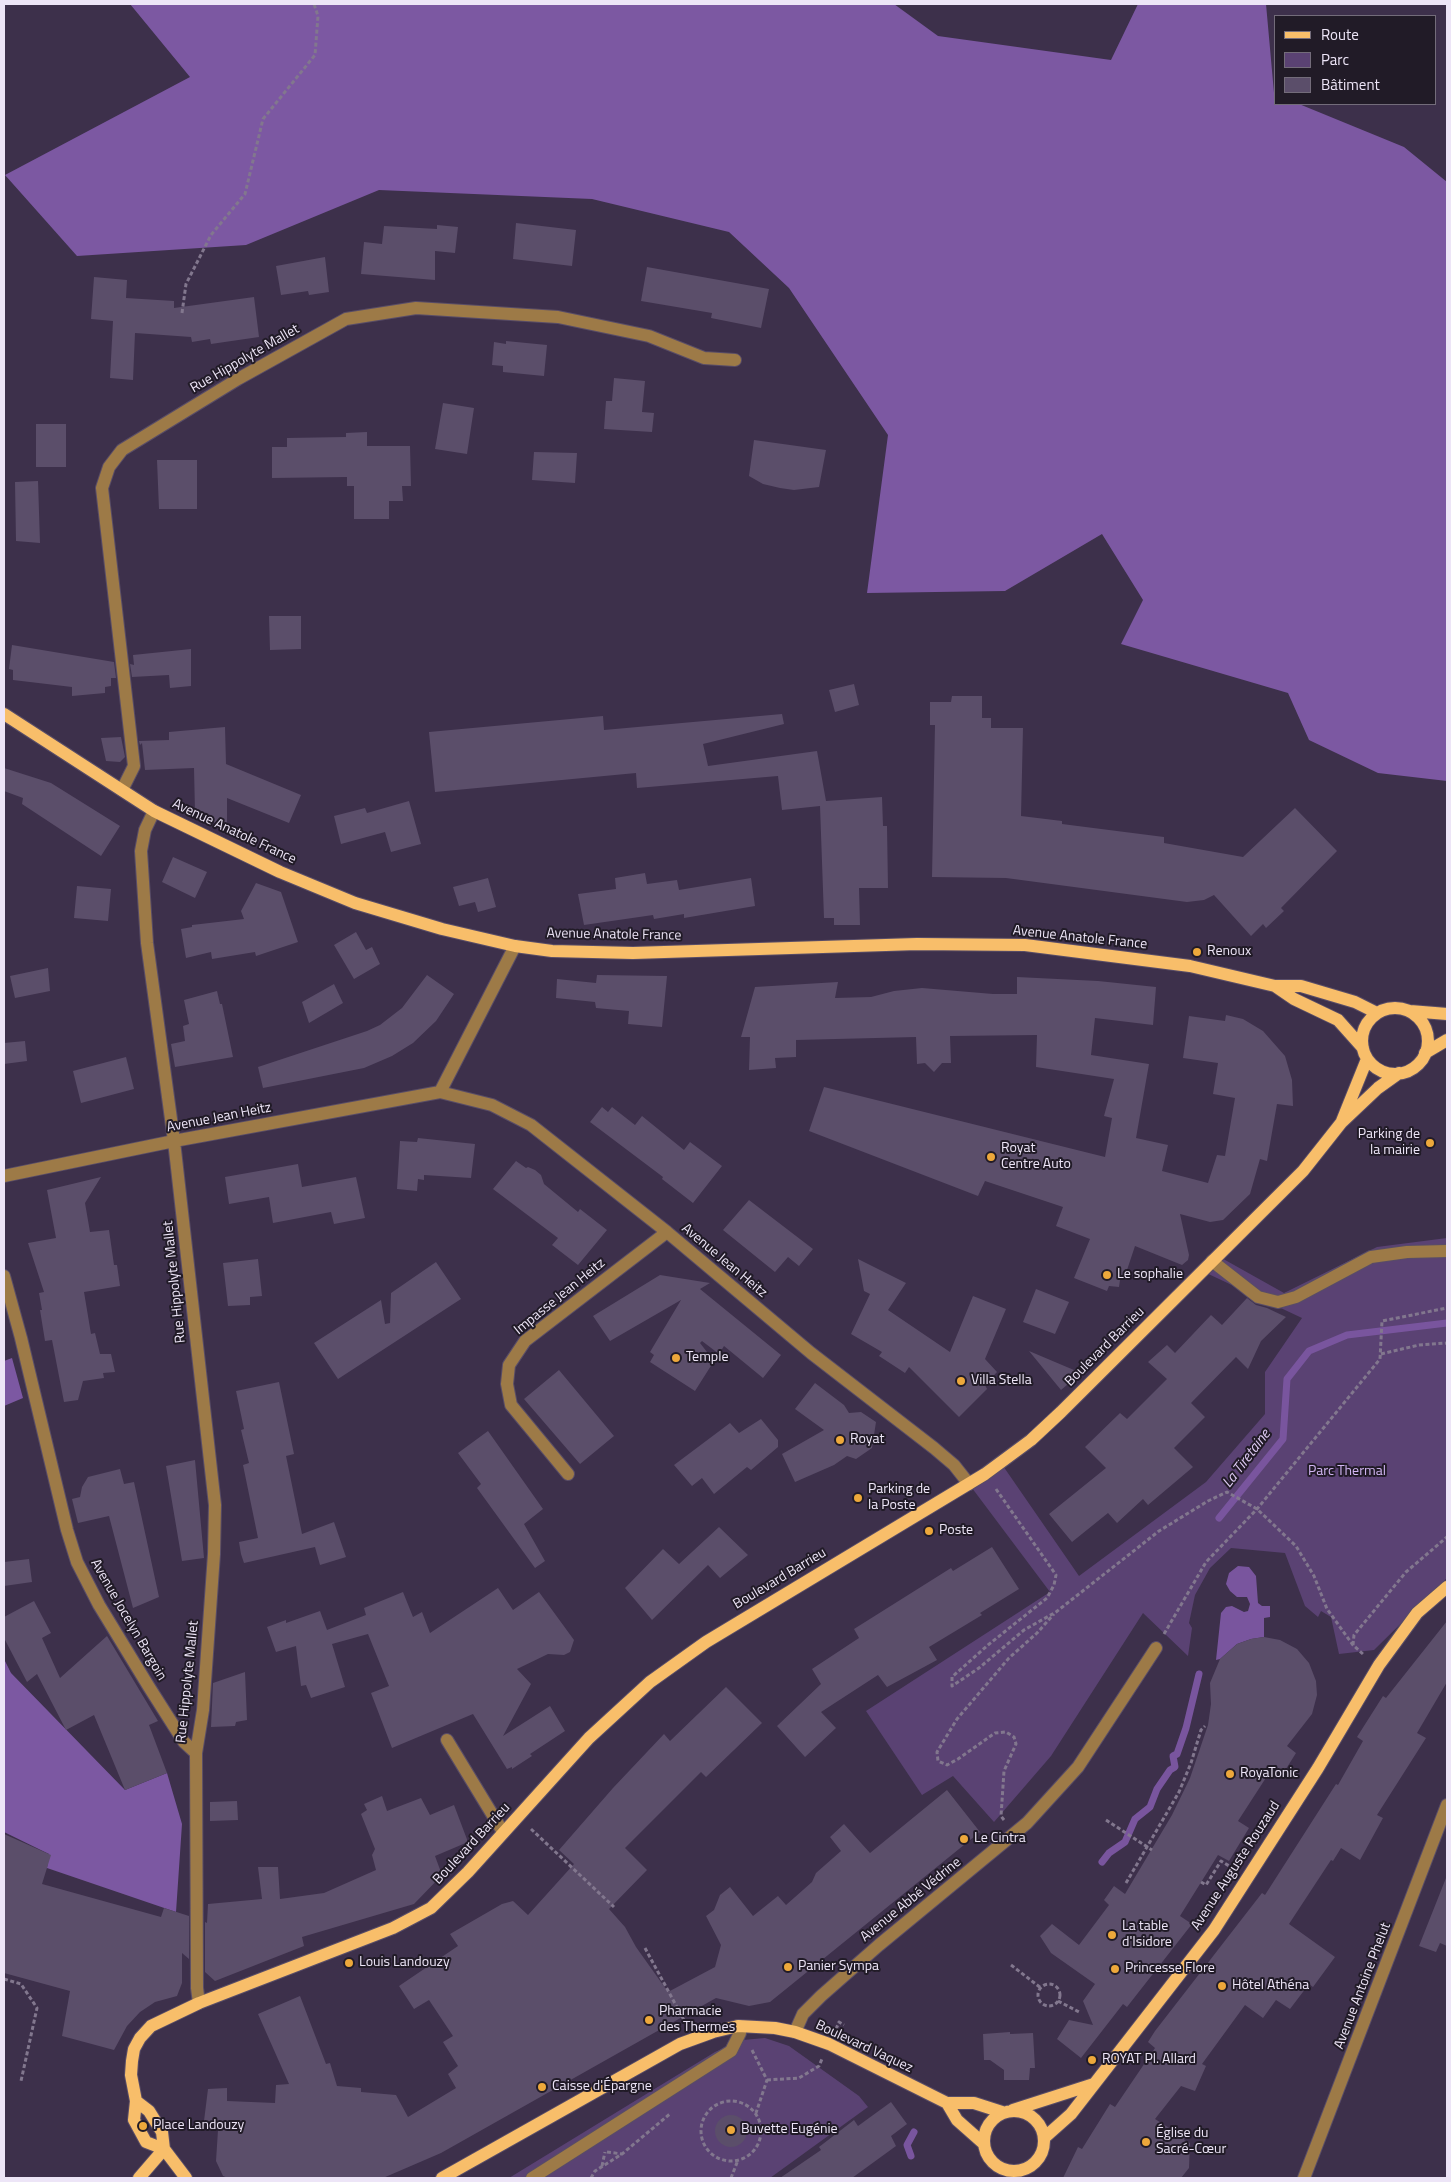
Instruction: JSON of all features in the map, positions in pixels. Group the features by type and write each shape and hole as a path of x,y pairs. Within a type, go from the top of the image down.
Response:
{"main road":[{"name":"Avenue Anatole France","path":"4,714 154,811 280,872 355,903 442,929 515,946 552,950 633,953 917,944 1025,945 1190,966 1275,986 1308,988 1355,1002 1377,1013"},
{"name":"Avenue Anatole France","path":"1275,986 1294,999 1338,1020 1365,1053"},
{"path":"1447,1014 1392,1008 1377,1013 1369,1020 1364,1028 1362,1038 1365,1053 1376,1067 1386,1072 1398,1073 1414,1067 1425,1053 1447,1040"},
{"path":"1410,1011 1424,1025 1428,1043 1425,1053"},
{"name":"Boulevard Barrieu","path":"1341,1123 1365,1053"},
{"name":"Boulevard Barrieu","path":"136,2101 131,2075 134,2049 140,2038 151,2026 199,2003 412,1919 431,1908 449,1892 590,1738 624,1705 681,1658 868,1543 969,1484 1031,1440 1303,1171 1341,1123 1378,1088 1398,1073"},
{"name":"Avenue Auguste Rouzaud","path":"1044,2138 1071,2114 1214,1930 1249,1877 1379,1665 1417,1613 1447,1587"},
{"name":"Boulevard Vaquez","path":"442,2178 680,2044 713,2032 744,2027 775,2028 795,2032 829,2044 947,2103"},
{"path":"1035,2163 1024,2169 1000,2173 988,2157 983,2143 984,2131 989,2123 1008,2111 1094,2084"},
{"path":"136,2101 134,2120 146,2142 164,2149"},
{"path":"136,2101 149,2111 162,2132 164,2149 186,2178"},
{"path":"947,2103 974,2103 1008,2111 1021,2111 1035,2119 1041,2127 1044,2138 1042,2150 1035,2163 1033,2178"},
{"path":"947,2103 957,2120 983,2143"},
{"path":"139,2178 164,2149"}],"street":[{"name":"Rue Hippolyte Mallet","path":"122,790 134,766 102,488 109,467 122,450 238,379 346,319 416,308 558,318 649,336 704,358 735,360"},
{"name":"Rue Hippolyte Mallet","path":"154,811 145,830 141,851 147,943 174,1141 214,1505 214,1554 203,1710 196,1752"},
{"path":"440,1092 515,946"},
{"name":"Avenue Jean Heitz","path":"4,1176 174,1141 440,1092 492,1105 531,1125 667,1232 811,1353 934,1448 954,1465 969,1484"},
{"name":"Impasse Jean Heitz","path":"568,1474 511,1404 507,1384 509,1365 525,1341 667,1232"},
{"path":"1212,1261 1258,1297 1278,1302 1296,1297 1371,1257 1407,1252 1447,1251"},
{"name":"Avenue Jocelyn Bargoin","path":"4,1276 21,1338 67,1530 77,1562 98,1605 148,1687 184,1742 196,1752"},
{"name":"Avenue Abbé Védrine","path":"795,2032 803,2014 821,1996 879,1945 1027,1822 1078,1767 1156,1648"},
{"path":"447,1740 503,1832"},
{"path":"196,1752 197,1988 199,2003"},
{"name":"Avenue Antoine Phelut","path":"1304,2178 1447,1805"},
{"path":"532,2178 731,2051 744,2027"}],"path":[{"path":"182,312 186,284 211,235 246,194 263,119 315,55 318,16 314,4"},
{"path":"1156,1648 1206,1562 1257,1509 1333,1418 1361,1380 1380,1360 1380,1325 1382,1321 1447,1308"},
{"path":"1381,1351 1447,1343"},
{"path":"985,1474 1056,1575 1054,1585 1047,1598 988,1645 952,1677 952,1686 979,1668 1024,1630 1056,1612 1159,1532 1208,1501 1227,1492 1250,1503 1296,1546 1314,1576 1327,1609 1353,1645 1379,1665"},
{"path":"1353,1645 1354,1635 1406,1572 1447,1536"},
{"path":"1012,1835 1001,1816 1004,1771 1016,1744 1014,1737 1006,1732 995,1733 958,1760 947,1765 938,1761 937,1752 963,1712 1009,1658 1037,1634 1056,1612"},
{"path":"1126,1883 1150,1849 1179,1792 1191,1763 1201,1730 1205,1726"},
{"path":"517,1817 614,1907"},
{"path":"1106,1820 1150,1849"},
{"path":"1201,1882 1206,1885 1222,1859 1249,1877"},
{"path":"645,1948 682,2016"},
{"path":"1011,1965 1041,1988"},
{"path":"4,1979 21,1984 37,2008 21,2081"},
{"path":"1051,1984 1057,1988 1060,1993 1058,2001 1049,2006 1042,2003 1039,1998 1041,1988 1051,1984"},
{"path":"1058,2001 1081,2013"},
{"path":"744,2027 751,2048 768,2080 756,2113"},
{"path":"736,2100 747,2104 756,2113 761,2123 761,2136 757,2146 748,2156 738,2160 727,2161 715,2157 706,2148 701,2138 703,2120 713,2106 724,2101 736,2100"},
{"path":"601,2166 605,2152 622,2154"},
{"path":"731,2178 738,2160"}],"green space":[{"name":"Parc Thermal","path":"1447,1238 1447,1578 1374,1650 1339,1654 1331,1617 1321,1611 1318,1617 1305,1606 1285,1553 1231,1548 1210,1568 1195,1595 1189,1623 1192,1628 1188,1656 1143,1613 1051,1756 994,1822 953,1776 922,1795 866,1711 1050,1592 969,1484 1001,1463 1079,1576 1206,1482 1265,1414 1265,1372 1302,1318 1202,1271 1218,1256 1284,1293 1377,1247"},
{"path":"765,2038 789,2046 859,2096 868,2107 770,2178 509,2178 715,2052 743,2040"}],"shaded area":[{"path":"130,4 894,4 938,36 1111,60 1138,4 1266,4 1274,105 1301,105 1404,147 1447,182 1447,781 1378,773 1309,740 1288,693 1121,644 1143,600 1102,534 1005,591 867,593 888,435 789,288 729,232 592,199 379,190 246,245 77,256 5,175 190,77"},
{"path":"12,1358 23,1398 4,1406 4,1361"},
{"path":"1238,1566 1249,1567 1256,1576 1258,1603 1262,1606 1270,1606 1270,1617 1264,1618 1264,1637 1237,1644 1220,1659 1216,1660 1221,1613 1226,1607 1232,1606 1244,1612 1248,1611 1250,1604 1247,1597 1237,1597 1226,1584 1229,1573"},
{"path":"4,1659 11,1673 125,1790 167,1773 182,1824 176,1912 47,1868 49,1854 4,1832"}],"building":[{"path":"516,223 576,230 572,266 513,259"},
{"path":"437,225 458,227 455,253 435,251 435,280 361,274 364,242 382,244 384,226 437,229"},
{"path":"325,257 329,292 309,295 308,291 281,295 276,266"},
{"path":"647,267 769,289 761,328 711,318 712,313 641,301"},
{"path":"94,277 127,280 126,298 174,301 174,308 254,297 259,337 211,344 210,339 192,342 191,337 135,333 133,380 110,378 113,321 91,319"},
{"path":"506,341 547,345 544,376 503,372 503,366 492,365 494,342 506,344"},
{"path":"614,378 645,381 642,412 654,413 652,432 604,429 606,401 612,401"},
{"path":"443,403 474,408 467,454 435,449"},
{"path":"36,424 66,424 66,467 36,467"},
{"path":"367,432 367,446 410,446 411,486 402,486 403,501 389,501 389,519 354,519 354,486 347,486 347,477 272,478 272,447 287,447 287,438 346,437 346,433"},
{"path":"754,440 826,450 819,487 794,490 780,488 763,484 749,476"},
{"path":"534,452 577,453 575,483 532,480"},
{"path":"157,460 197,460 197,509 159,509"},
{"path":"38,481 40,543 16,541 15,482"},
{"path":"269,616 301,616 301,649 270,650"},
{"path":"12,645 114,662 116,678 111,678 111,686 105,687 105,693 72,696 72,687 13,680 13,670 9,669"},
{"path":"191,649 191,686 170,688 169,675 132,677 130,664 134,665 133,655"},
{"path":"854,684 859,705 835,712 829,690"},
{"path":"952,696 982,696 982,718 991,718 991,728 1023,728 1021,816 1062,821 1062,824 1164,837 1164,843 1243,857 1295,808 1337,851 1281,908 1284,911 1266,928 1263,924 1251,936 1214,895 1204,900 1187,902 1006,878 932,877 935,725 930,725 930,702 951,702"},
{"path":"782,714 784,724 703,744 708,766 817,751 826,801 882,797 883,826 887,826 888,888 859,888 860,925 834,925 834,918 824,918 820,806 782,810 778,776 637,788 636,773 435,792 429,732 603,716 604,730"},
{"path":"225,727 226,764 301,795 289,823 227,798 227,829 195,813 194,768 145,770 142,743 140,745 139,741 169,740 169,732"},
{"path":"121,737 125,757 120,762 106,761 101,738"},
{"path":"4,768 51,783 120,826 101,856 22,804 23,798 4,791"},
{"path":"409,801 421,844 391,852 385,832 341,844 334,816 365,808 367,813"},
{"path":"173,857 207,872 195,898 162,882"},
{"path":"645,873 647,884 677,880 679,890 751,878 755,906 684,918 684,914 654,919 653,915 584,925 578,894 616,889 615,878"},
{"path":"488,878 496,907 478,912 475,902 459,906 453,887"},
{"path":"256,883 281,892 298,942 256,956 255,952 212,959 211,952 186,958 181,929 192,927 192,925 244,919 241,911"},
{"path":"77,886 111,889 108,921 74,918"},
{"path":"356,932 366,950 372,947 380,964 354,979 334,945"},
{"path":"48,968 50,991 15,998 10,976"},
{"path":"427,975 454,994 436,1021 413,1043 392,1056 364,1068 263,1088 258,1067 380,1025 402,1008"},
{"path":"597,975 667,976 662,1027 628,1024 629,1011 596,1008 595,1002 556,998 557,979 596,983"},
{"path":"1017,977 1098,981 1156,987 1153,1025 1095,1018 1091,1055 1149,1064 1136,1138 1168,1145 1162,1171 1208,1183 1217,1155 1225,1156 1235,1098 1213,1094 1218,1063 1183,1058 1189,1016 1225,1021 1226,1015 1243,1019 1263,1031 1285,1056 1292,1080 1293,1106 1277,1104 1267,1161 1260,1159 1250,1194 1223,1220 1210,1222 1180,1214 1189,1255 1188,1260 1182,1265 1135,1246 1125,1276 1120,1280 1119,1287 1109,1286 1107,1291 1074,1278 1090,1239 1056,1226 1063,1207 985,1181 978,1196 809,1131 824,1087 1105,1157 1112,1118 1104,1116 1114,1079 1036,1067 1037,1035 950,1036 951,1063 942,1063 934,1072 925,1063 917,1064 916,1037 796,1040 796,1057 775,1058 776,1068 749,1070 750,1037 741,1037 755,987 838,982 835,998 871,997 894,991 922,988 993,994 1017,994"},
{"path":"334,984 343,1003 309,1023 302,1002"},
{"path":"217,991 220,1004 222,1004 233,1057 175,1067 171,1044 185,1041 183,1026 189,1024 184,1000"},
{"path":"25,1041 27,1061 4,1064 4,1043"},
{"path":"126,1057 134,1089 81,1103 73,1071"},
{"path":"602,1107 608,1112 612,1107 635,1125 642,1116 684,1150 690,1142 722,1166 693,1203 662,1179 663,1177 590,1122"},
{"path":"418,1138 475,1144 471,1178 424,1175 424,1180 418,1179 417,1191 397,1189 400,1141 417,1142"},
{"path":"516,1161 526,1168 535,1170 541,1175 544,1184 578,1212 580,1209 607,1230 578,1265 552,1245 558,1238 493,1189"},
{"path":"298,1164 302,1187 356,1177 365,1218 334,1224 331,1212 273,1223 269,1197 229,1204 225,1177"},
{"path":"101,1177 85,1203 90,1232 109,1230 114,1265 117,1265 120,1286 84,1292 91,1334 95,1333 100,1354 111,1354 115,1372 103,1373 104,1378 83,1381 78,1400 64,1402 52,1340 45,1341 39,1293 44,1292 28,1243 56,1238 47,1190"},
{"path":"749,1200 813,1249 799,1266 788,1257 775,1272 723,1230"},
{"path":"258,1259 262,1296 250,1297 250,1305 228,1306 223,1263"},
{"path":"858,1259 906,1283 888,1310 950,1352 973,1296 1006,1309 985,1359 997,1372 985,1385 987,1389 959,1417 909,1367 905,1373 879,1356 882,1352 851,1334 870,1294 864,1291"},
{"path":"436,1262 461,1299 338,1379 314,1343 381,1300 385,1324 390,1323 391,1293"},
{"path":"660,1275 710,1283 700,1289 781,1355 763,1378 724,1346 719,1354 702,1341 700,1343 714,1361 695,1391 650,1362 654,1355 650,1352 681,1300 610,1341 593,1316"},
{"path":"1036,1289 1069,1302 1055,1334 1023,1322"},
{"path":"1247,1298 1256,1305 1286,1317 1261,1341 1248,1369 1236,1357 1191,1403 1205,1417 1174,1448 1193,1467 1148,1505 1143,1499 1117,1523 1108,1513 1072,1542 1049,1514 1106,1468 1085,1447 1120,1413 1127,1419 1167,1379 1148,1362 1167,1345 1175,1353 1211,1315 1222,1325"},
{"path":"1029,1351 1081,1373 1061,1390"},
{"path":"559,1370 614,1436 580,1464 524,1399"},
{"path":"279,1382 294,1454 286,1456 302,1534 334,1522 346,1557 320,1565 315,1547 244,1563 241,1554 239,1542 258,1538 243,1465 249,1463 241,1430 244,1429 236,1391"},
{"name":"Royat","path":"815,1383 844,1405 849,1413 861,1412 876,1422 872,1448 856,1459 847,1456 834,1465 795,1482 782,1454 824,1430 795,1409"},
{"path":"761,1419 778,1440 778,1447 751,1470 747,1467 714,1494 702,1478 692,1486 674,1465 730,1423 739,1433"},
{"path":"488,1431 543,1509 524,1524 545,1561 535,1568 477,1488 481,1484 458,1453"},
{"path":"195,1460 204,1558 182,1561 166,1466"},
{"path":"120,1469 124,1484 134,1482 159,1597 133,1608 109,1516 78,1523 72,1499 80,1497 82,1487 88,1477"},
{"path":"719,1527 748,1555 720,1578 708,1565 652,1620 625,1588 663,1549 679,1564"},
{"path":"992,1547 1019,1589 980,1613 982,1615 929,1647 937,1660 887,1687 878,1675 821,1712 836,1728 805,1757 777,1726 821,1684 812,1669 859,1638 854,1629 951,1568 953,1571"},
{"path":"29,1559 32,1582 4,1586 4,1562"},
{"path":"498,1588 513,1610 539,1592 574,1640 570,1652 564,1655 548,1654 517,1669 531,1684 503,1736 550,1706 565,1731 530,1754 532,1756 512,1769 512,1767 507,1769 473,1714 392,1748 371,1693 389,1686 368,1634 332,1644 345,1687 311,1698 306,1685 301,1686 296,1646 276,1652 267,1627 286,1620 286,1623 320,1611 327,1630 366,1615 364,1608 403,1592 413,1617 422,1612 430,1633"},
{"path":"34,1601 51,1633 42,1638 60,1678 107,1636 158,1721 149,1725 167,1773 125,1790 94,1715 66,1730 37,1674 27,1682 4,1638 4,1617"},
{"path":"1447,1621 1447,1682 1417,1733 1426,1738 1377,1815 1383,1818 1360,1860 1341,1848 1289,1924 1335,1957 1313,1987 1309,1984 1290,2009 1276,2000 1263,2018 1245,2005 1202,2064 1206,2066 1195,2091 1181,2086 1155,2119 1190,2143 1189,2168 1181,2178 1063,2178 1078,2147 1082,2149 1110,2104 1115,2107 1155,2048 1148,2042 1155,2031 1262,1893 1265,1895 1336,1784 1338,1785 1363,1741 1357,1737 1383,1696 1386,1698"},
{"name":"RoyaTonic","path":"1264,1637 1280,1640 1297,1649 1309,1663 1316,1681 1317,1695 1312,1714 1287,1746 1296,1753 1281,1777 1271,1770 1238,1821 1249,1828 1229,1861 1218,1855 1180,1916 1192,1924 1127,2007 1123,2004 1081,2058 1057,2039 1069,2020 1093,2025 1083,2001 1095,1984 1051,1953 1040,1936 1052,1924 1079,1945 1109,1905 1104,1900 1114,1886 1125,1894 1172,1815 1190,1778 1208,1725 1211,1704 1210,1683 1220,1659 1237,1644"},
{"path":"245,1672 247,1720 236,1722 235,1726 211,1727 213,1683"},
{"path":"726,1687 762,1723 706,1777 701,1772 625,1848 647,1870 609,1909 625,1927 636,1947 668,1992 715,1967 721,1945 706,1916 714,1910 720,1895 730,1887 753,1916 778,1896 786,1905 812,1882 816,1873 841,1851 830,1837 844,1824 870,1853 947,1790 980,1832 770,2002 749,2006 716,1998 441,2153 383,2178 228,2178 223,2176 216,2161 218,2130 203,2129 208,2089 227,2088 227,2101 275,2103 276,2085 289,2084 258,2014 300,1996 326,2064 330,2063 337,2086 361,2088 361,2092 396,2095 408,2117 456,2088 448,2074 458,2066 443,2042 453,2036 429,2000 414,2009 399,1986 458,1946 450,1934 502,1904 513,1901 528,1915 574,1864 559,1850 613,1788 664,1734 670,1741"},
{"path":"382,1796 387,1811 421,1798 430,1815 454,1805 468,1842 435,1856 442,1875 414,1904 302,1937 304,1946 215,1981 205,1972 205,1922 207,1923 208,1904 262,1899 258,1867 278,1867 280,1899 324,1893 376,1870 372,1855 375,1849 361,1814 367,1810 364,1804"},
{"path":"237,1801 238,1820 210,1821 210,1802"},
{"path":"4,1834 51,1855 42,1884 161,1917 164,1908 189,1916 189,1959 182,1953 182,1983 177,1996 155,2002 140,2012 127,2026 114,2050 62,2036 70,1991 4,1973"},
{"path":"1446,1878 1447,1946 1440,1943 1436,1952 1419,1946"},
{"path":"1010,2032 1010,2034 1033,2033 1035,2068 1030,2068 1029,2080 1004,2080 1004,2070 990,2060 984,2060 983,2034"},
{"path":"891,2102 907,2124 891,2136 896,2146 852,2178 780,2178 821,2150 819,2147 854,2120 858,2126"},
{"name":"Buvette Eugénie","path":"731,2115 742,2120 747,2131 742,2142 731,2147 720,2142 715,2131 720,2120"}],"waterway":[{"name":"La Tiretaine","path":"1219,1518 1283,1439 1287,1379 1309,1351 1347,1335 1447,1323"},
{"name":"La Tiretaine","path":"1102,1862 1109,1853 1125,1842 1135,1819 1150,1807 1157,1789 1170,1770 1175,1767 1173,1756 1177,1754 1186,1728 1199,1674"},
{"name":"La Tiretaine","path":"911,2156 907,2145 914,2132"}],"place":[{"name":"Renoux","path":"1197,952"},
{"name":"Parking de la mairie","path":"1430,1143"},
{"name":"Royat Centre Auto","path":"991,1157"},
{"name":"Le sophalie","path":"1107,1275"},
{"name":"Temple","path":"676,1358"},
{"name":"Villa Stella","path":"961,1381"},
{"name":"Royat","path":"840,1440"},
{"name":"Parking de la Poste","path":"858,1498"},
{"name":"Poste","path":"929,1531"},
{"name":"RoyaTonic","path":"1230,1774"},
{"name":"Le Cintra","path":"964,1839"},
{"name":"La table d'Isidore","path":"1112,1935"},
{"name":"Louis Landouzy","path":"349,1963"},
{"name":"Panier Sympa","path":"788,1967"},
{"name":"Princesse Flore","path":"1115,1969"},
{"name":"Hôtel Athéna","path":"1222,1986"},
{"name":"Pharmacie des Thermes","path":"649,2020"},
{"name":"ROYAT Pl. Allard","path":"1092,2060"},
{"name":"Caisse d'Épargne","path":"542,2087"},
{"name":"Place Landouzy","path":"143,2126"},
{"name":"Buvette Eugénie","path":"731,2130"},
{"name":"Église du Sacré-Cœur","path":"1146,2142"}]}
